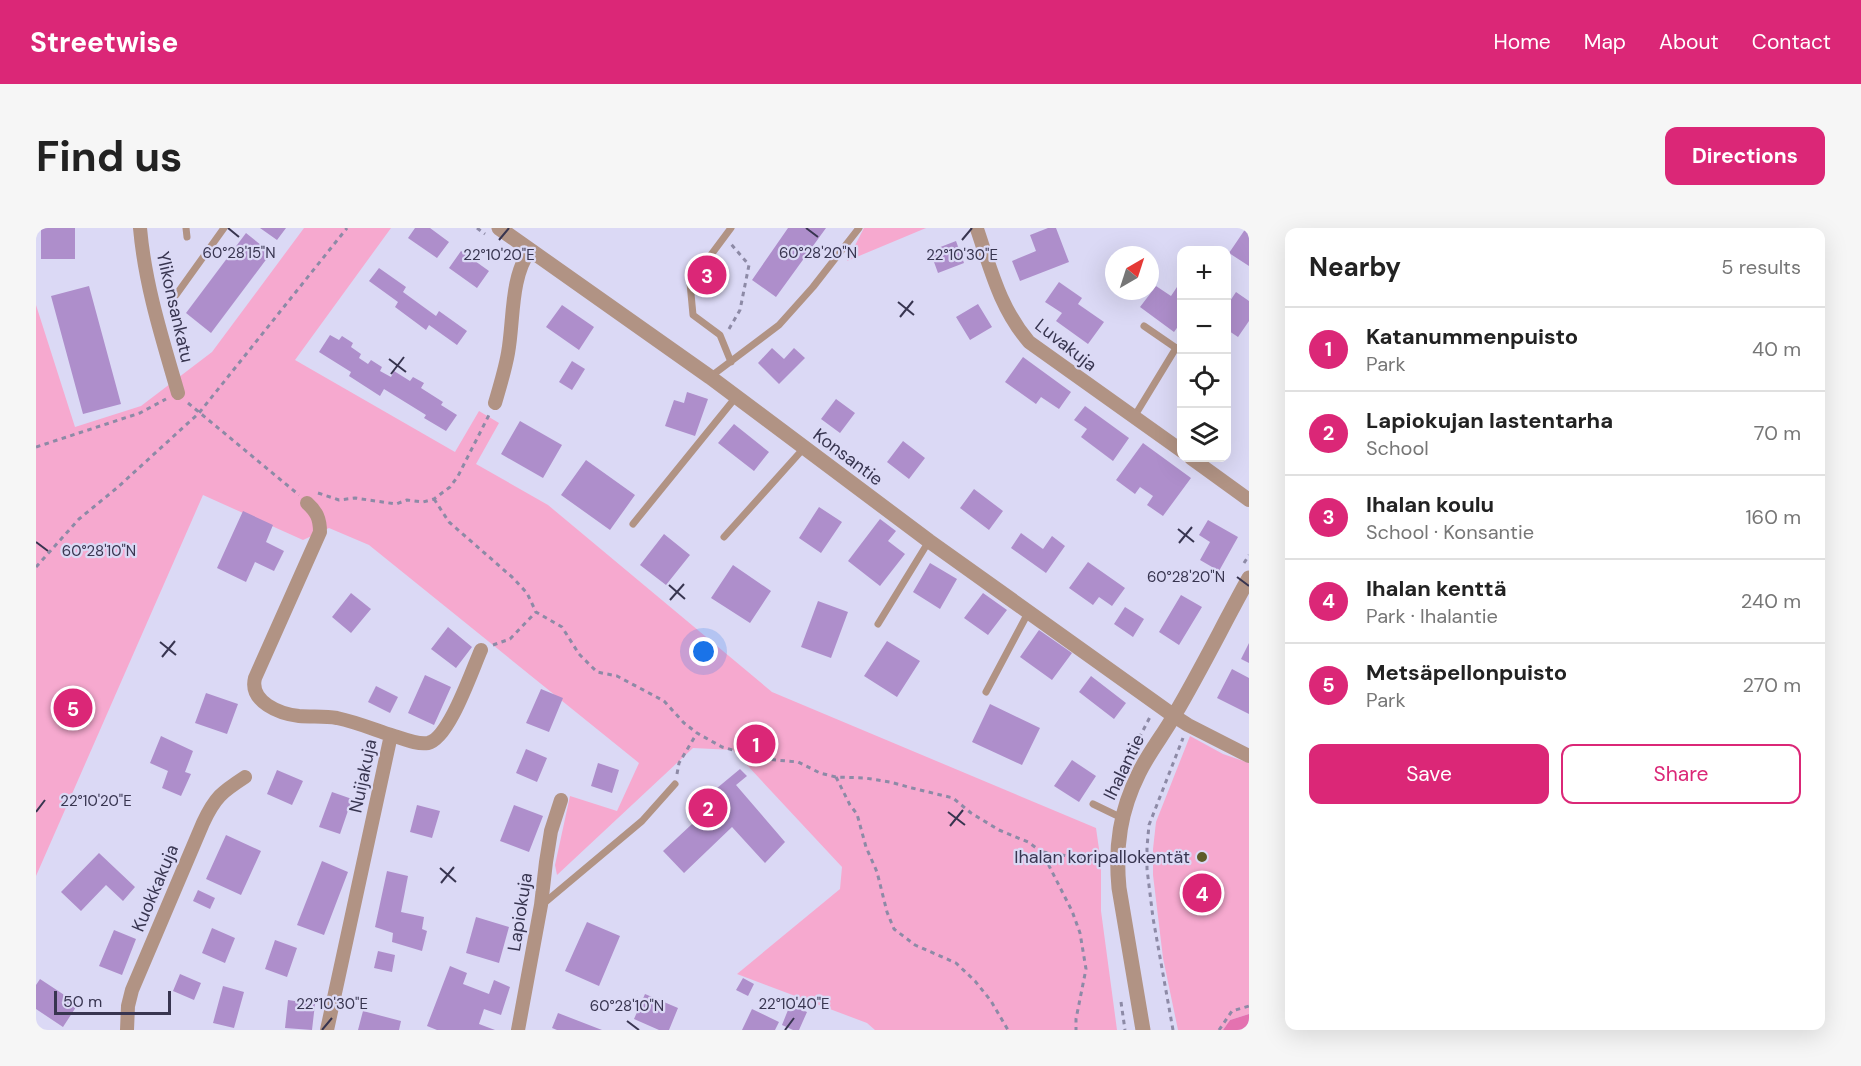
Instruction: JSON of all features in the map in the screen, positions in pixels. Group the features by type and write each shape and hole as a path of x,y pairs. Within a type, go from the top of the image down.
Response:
{"street":[{"name":"Ylikonsankatu","path":"140,228 153,307 178,393"},
{"name":"Konsantie","path":"499,228 710,377 929,541 1174,716"},
{"name":"Luvakuja","path":"979,229 1004,307 1016,327 1029,342 1177,447"},
{"path":"495,403 508,352 519,273 530,250"},
{"path":"1197,462 1249,500"},
{"name":"Nuijakuja","path":"308,496 320,520 320,532 255,678 254,692 260,699 280,711 297,716 335,718 358,723 391,735 327,1030"},
{"name":"Ihalantie","path":"1143,1030 1116,864 1122,818 1139,772 1174,716 1249,578"},
{"path":"391,735 419,743 429,743 437,739 449,723 481,650"},
{"path":"1174,716 1249,756"},
{"name":"Kuokkakuja","path":"127,1030 128,1005 132,990 211,805 223,791 245,777"},
{"name":"Lapiokuja","path":"518,1030 541,905 549,841 561,800"}],"lane":[{"path":"186,228 187,237"},
{"path":"176,295 224,228"},
{"path":"731,228 690,283 693,315 720,335 731,362"},
{"path":"710,377 779,325 859,228"},
{"path":"1144,326 1177,346"},
{"path":"1134,417 1177,350"},
{"path":"633,524 736,397"},
{"path":"724,537 804,448"},
{"path":"878,624 929,541"},
{"path":"986,693 1028,613"},
{"path":"541,905 642,821 675,784"},
{"path":"1093,804 1122,818"}],"path":[{"path":"36,567 79,519 199,413 347,228"},
{"path":"722,341 740,310 749,265 725,236"},
{"path":"36,447 140,413 178,393 199,413 308,496 339,500 355,498 396,504 407,500 423,502 435,499 450,487 458,476 495,403"},
{"path":"435,499 449,522 527,593 536,612 562,627 579,654 597,672 616,676 664,701 684,723 722,747 765,759 798,762 820,773 836,777 890,782 953,798 999,830 1028,842 1042,852 1106,862"},
{"path":"481,650 510,639 536,612"},
{"path":"1173,1030 1154,918 1147,869 1147,848 1149,825 1186,732"},
{"path":"675,784 679,763 697,733"},
{"path":"836,777 857,814 894,929 915,945 956,963 991,1001 1008,1030"},
{"path":"1042,852 1072,910 1080,933 1086,969 1076,1030"},
{"path":"1219,1030 1232,1011 1249,1006"}],"shaded area":[{"path":"304,228 391,228 295,360 455,452 479,411 499,423 476,464 548,505 772,692 1096,828 1101,863 1101,911 1117,1030 875,1030 867,1023 737,974 840,889 842,867 733,750 693,748 557,875 555,865 570,796 617,811 639,763 369,545 329,528 303,540 203,495 36,876 36,305 75,427 141,406 212,352"},
{"path":"864,228 926,228 847,261"},
{"path":"1190,736 1223,754 1249,763 1249,1014 1230,1020 1223,1030 1178,1030 1163,958 1153,875 1156,822"},
{"path":"1249,1014 1249,1030 1223,1030 1230,1020"}],"building":[{"path":"41,228 75,228 75,259 41,259"},
{"path":"260,228 286,228 277,240"},
{"path":"415,228 430,228 449,242 437,258 408,238"},
{"path":"788,228 826,228 776,297 752,280"},
{"path":"1048,228 1056,228 1069,262 1020,281 1012,261 1036,251 1030,235"},
{"path":"1246,228 1249,230 1249,266 1231,254 1231,250"},
{"path":"246,233 271,253 211,333 186,313"},
{"path":"956,241 964,263 938,273 930,251"},
{"path":"461,251 489,271 477,288 449,268"},
{"path":"379,268 406,287 403,292 436,316 439,311 467,331 457,345 429,325 426,330 395,307 398,302 369,281"},
{"path":"1059,282 1082,298 1078,304 1104,322 1088,344 1056,321 1062,313 1045,302"},
{"path":"89,286 121,404 83,414 51,296"},
{"path":"1177,287 1177,328 1174,332 1140,307 1145,300 1159,300 1159,288 1171,296"},
{"path":"1236,292 1249,301 1249,321 1238,337 1231,332 1231,300"},
{"path":"978,304 992,327 970,340 956,317"},
{"path":"562,305 594,327 579,350 546,327"},
{"path":"330,335 339,340 342,336 353,343 351,347 361,354 359,358 368,364 371,360 382,367 380,371 391,377 394,371 410,381 413,377 424,383 421,388 443,402 441,405 457,415 446,431 424,418 426,415 384,389 380,396 349,376 351,372 319,352"},
{"path":"772,348 784,359 794,348 805,358 779,384 758,363"},
{"path":"1023,357 1071,392 1059,409 1041,397 1036,404 1005,382"},
{"path":"572,361 585,369 572,390 559,382"},
{"path":"687,392 708,399 695,436 665,426 674,400 684,403"},
{"path":"836,399 855,413 840,433 821,419"},
{"path":"1085,406 1129,438 1113,461 1081,437 1087,429 1074,420"},
{"path":"520,421 562,445 543,478 501,454"},
{"path":"734,424 769,452 754,471 718,443"},
{"path":"903,441 925,458 909,479 887,462"},
{"path":"1143,443 1191,478 1163,516 1147,505 1153,496 1140,487 1135,494 1116,480"},
{"path":"586,460 635,495 610,530 561,495"},
{"path":"974,489 1003,511 989,530 960,508"},
{"path":"819,507 842,522 821,553 799,538"},
{"path":"243,511 273,525 266,542 284,551 274,571 255,562 246,582 217,568"},
{"path":"880,519 896,531 888,541 905,554 880,586 848,561"},
{"path":"1208,520 1238,537 1219,571 1200,560 1210,542 1199,535"},
{"path":"1021,533 1043,549 1052,536 1065,546 1046,573 1011,548"},
{"path":"664,534 690,555 666,585 640,565"},
{"path":"1088,562 1125,588 1112,606 1099,597 1093,605 1069,588"},
{"path":"930,563 957,579 940,609 913,592"},
{"path":"733,565 771,591 750,623 711,598"},
{"path":"351,593 371,609 351,633 332,617"},
{"path":"983,593 1007,610 988,635 964,618"},
{"path":"1181,595 1202,607 1179,645 1159,632"},
{"path":"818,601 848,612 831,658 801,647"},
{"path":"1125,607 1144,619 1133,637 1114,624"},
{"path":"448,627 472,647 456,668 431,649"},
{"path":"1039,630 1072,653 1052,680 1020,657"},
{"path":"887,641 920,661 897,697 864,676"},
{"path":"1249,643 1249,663 1241,659"},
{"path":"1232,669 1249,678 1249,714 1217,698"},
{"path":"425,675 451,687 434,725 408,713"},
{"path":"1091,676 1126,703 1114,719 1079,692"},
{"path":"376,686 398,697 390,713 368,702"},
{"path":"541,689 563,698 549,732 526,723"},
{"path":"206,693 238,704 227,734 195,723"},
{"path":"990,704 1040,728 1022,765 972,742"},
{"path":"161,736 193,751 185,772 191,774 181,796 162,788 168,771 150,763"},
{"path":"526,749 547,758 537,782 516,773"},
{"path":"1072,760 1096,776 1079,802 1054,786"},
{"path":"598,763 619,770 612,793 591,786"},
{"path":"740,769 747,776 736,785 785,842 765,863 732,827 684,873 663,851 706,811 699,803"},
{"path":"277,770 303,781 292,805 267,794"},
{"path":"332,792 352,799 340,834 319,827"},
{"path":"417,805 440,811 432,838 410,832"},
{"path":"514,805 543,816 529,852 500,841"},
{"path":"226,835 261,851 241,895 206,879"},
{"path":"99,853 135,887 123,901 106,885 81,911 61,892"},
{"path":"322,861 348,872 324,935 297,925"},
{"path":"387,871 408,876 401,912 424,917 422,929 427,931 422,951 392,942 393,933 375,927"},
{"path":"198,890 215,898 210,909 193,901"},
{"path":"476,917 509,927 499,963 466,953"},
{"path":"587,922 620,936 599,986 565,971"},
{"path":"212,928 235,938 225,963 202,953"},
{"path":"114,930 136,939 122,975 99,966"},
{"path":"275,940 297,948 287,977 265,969"},
{"path":"378,951 395,955 392,972 374,968"},
{"path":"450,966 467,973 463,984 489,994 494,980 510,987 501,1015 484,1009 479,1024 495,1030 437,1030 427,1026"},
{"path":"180,974 201,983 194,1000 173,991"},
{"path":"743,978 754,984 748,996 736,990"},
{"path":"40,979 78,1004 63,1027 36,1009 36,985"},
{"path":"223,986 244,992 234,1028 213,1023"},
{"path":"645,994 678,1008 669,1030 659,1030 634,1019"},
{"path":"288,1000 315,1004 312,1030 285,1028"},
{"path":"790,1005 807,1012 799,1030 782,1025"},
{"path":"752,1009 779,1022 775,1030 742,1030"},
{"path":"363,1011 401,1021 399,1030 358,1030"},
{"path":"558,1013 602,1030 557,1030 552,1028"}],"place":[{"name":"Ihalan koulu","path":"707,275"},
{"name":"Metsäpellonpuisto","path":"73,708"},
{"name":"Katanummenpuisto","path":"756,744"},
{"name":"Lapiokujan lastentarha","path":"708,808"},
{"name":"Ihalan koripallokentät","path":"1202,857"},
{"name":"Ihalan kenttä","path":"1202,893"}]}
